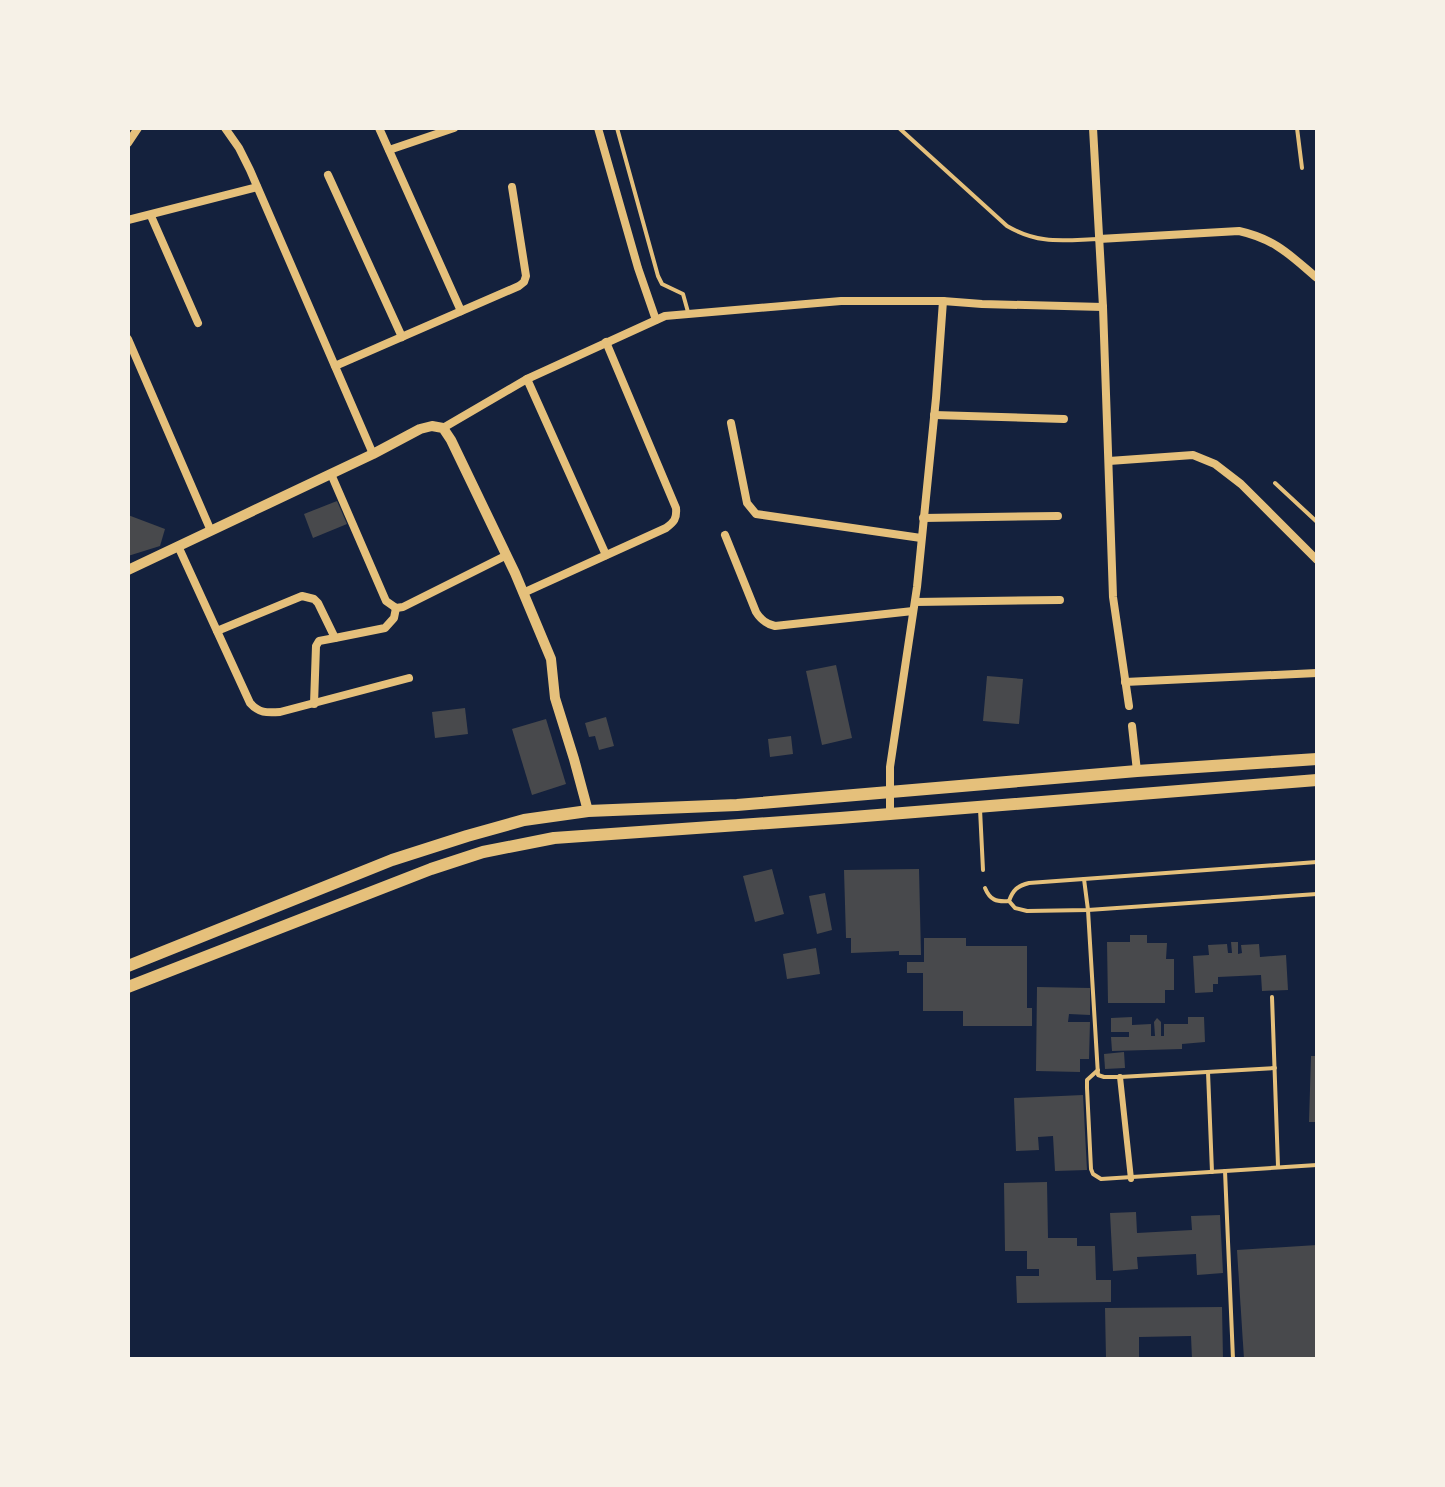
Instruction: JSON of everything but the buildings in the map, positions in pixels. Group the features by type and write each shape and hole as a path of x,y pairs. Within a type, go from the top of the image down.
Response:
{"main road":[{"path":"128,966 392,860 524,820 588,811 737,805 1317,759"},
{"path":"128,987 431,869 483,852 554,838 1317,780"}],"street":[{"path":"128,143 138,128"},
{"path":"225,128 239,148 257,187 373,454"},
{"path":"379,128 461,311"},
{"path":"389,150 454,128"},
{"path":"598,128 656,320"},
{"path":"1093,128 1113,597 1129,706"},
{"path":"328,175 402,337"},
{"path":"128,220 257,187"},
{"path":"335,366 524,282 526,276 512,187"},
{"path":"151,216 198,323"},
{"path":"1099,239 1239,231 1259,235 1282,248 1317,278"},
{"path":"128,570 420,429 432,426 443,428 527,379 665,316 841,301 1103,307"},
{"path":"890,814 890,767 914,607 943,301"},
{"path":"128,339 211,531"},
{"path":"523,593 666,528 674,523 677,516 606,342"},
{"path":"527,379 606,555"},
{"path":"934,415 1064,419"},
{"path":"731,423 747,503 756,514 921,538"},
{"path":"443,428 507,555 551,659 555,698 588,811"},
{"path":"1109,461 1193,455 1215,464 1241,484 1317,560"},
{"path":"331,474 386,601 396,608 507,555"},
{"path":"923,518 1058,516"},
{"path":"725,535 756,612 768,625 914,607 1060,600"},
{"path":"178,546 250,703 257,711 280,712 409,678"},
{"path":"217,631 302,596 309,596 318,603 335,638"},
{"path":"314,704 316,646 319,641 385,628 394,618 396,608"},
{"path":"1125,682 1317,673"},
{"path":"1132,726 1137,771"},
{"path":"1120,1077 1131,1179"}],"lane":[{"path":"617,128 658,276 662,284 683,294 689,314"},
{"path":"899,128 1007,226 1020,234 1041,241 1099,239"},
{"path":"1297,128 1302,168"},
{"path":"1275,483 1317,522"},
{"path":"980,806 983,870"},
{"path":"1009,901 1013,891 1021,885 1317,862"},
{"path":"1084,878 1098,1075 1120,1077 1275,1068"},
{"path":"985,888 989,897 997,902 1009,901"},
{"path":"1009,901 1015,908 1027,911 1088,910 1317,894"},
{"path":"1272,997 1278,1167"},
{"path":"1098,1070 1087,1080 1091,1169 1101,1179 1317,1165"},
{"path":"1208,1072 1212,1172"},
{"path":"1225,1171 1233,1359"}]}
